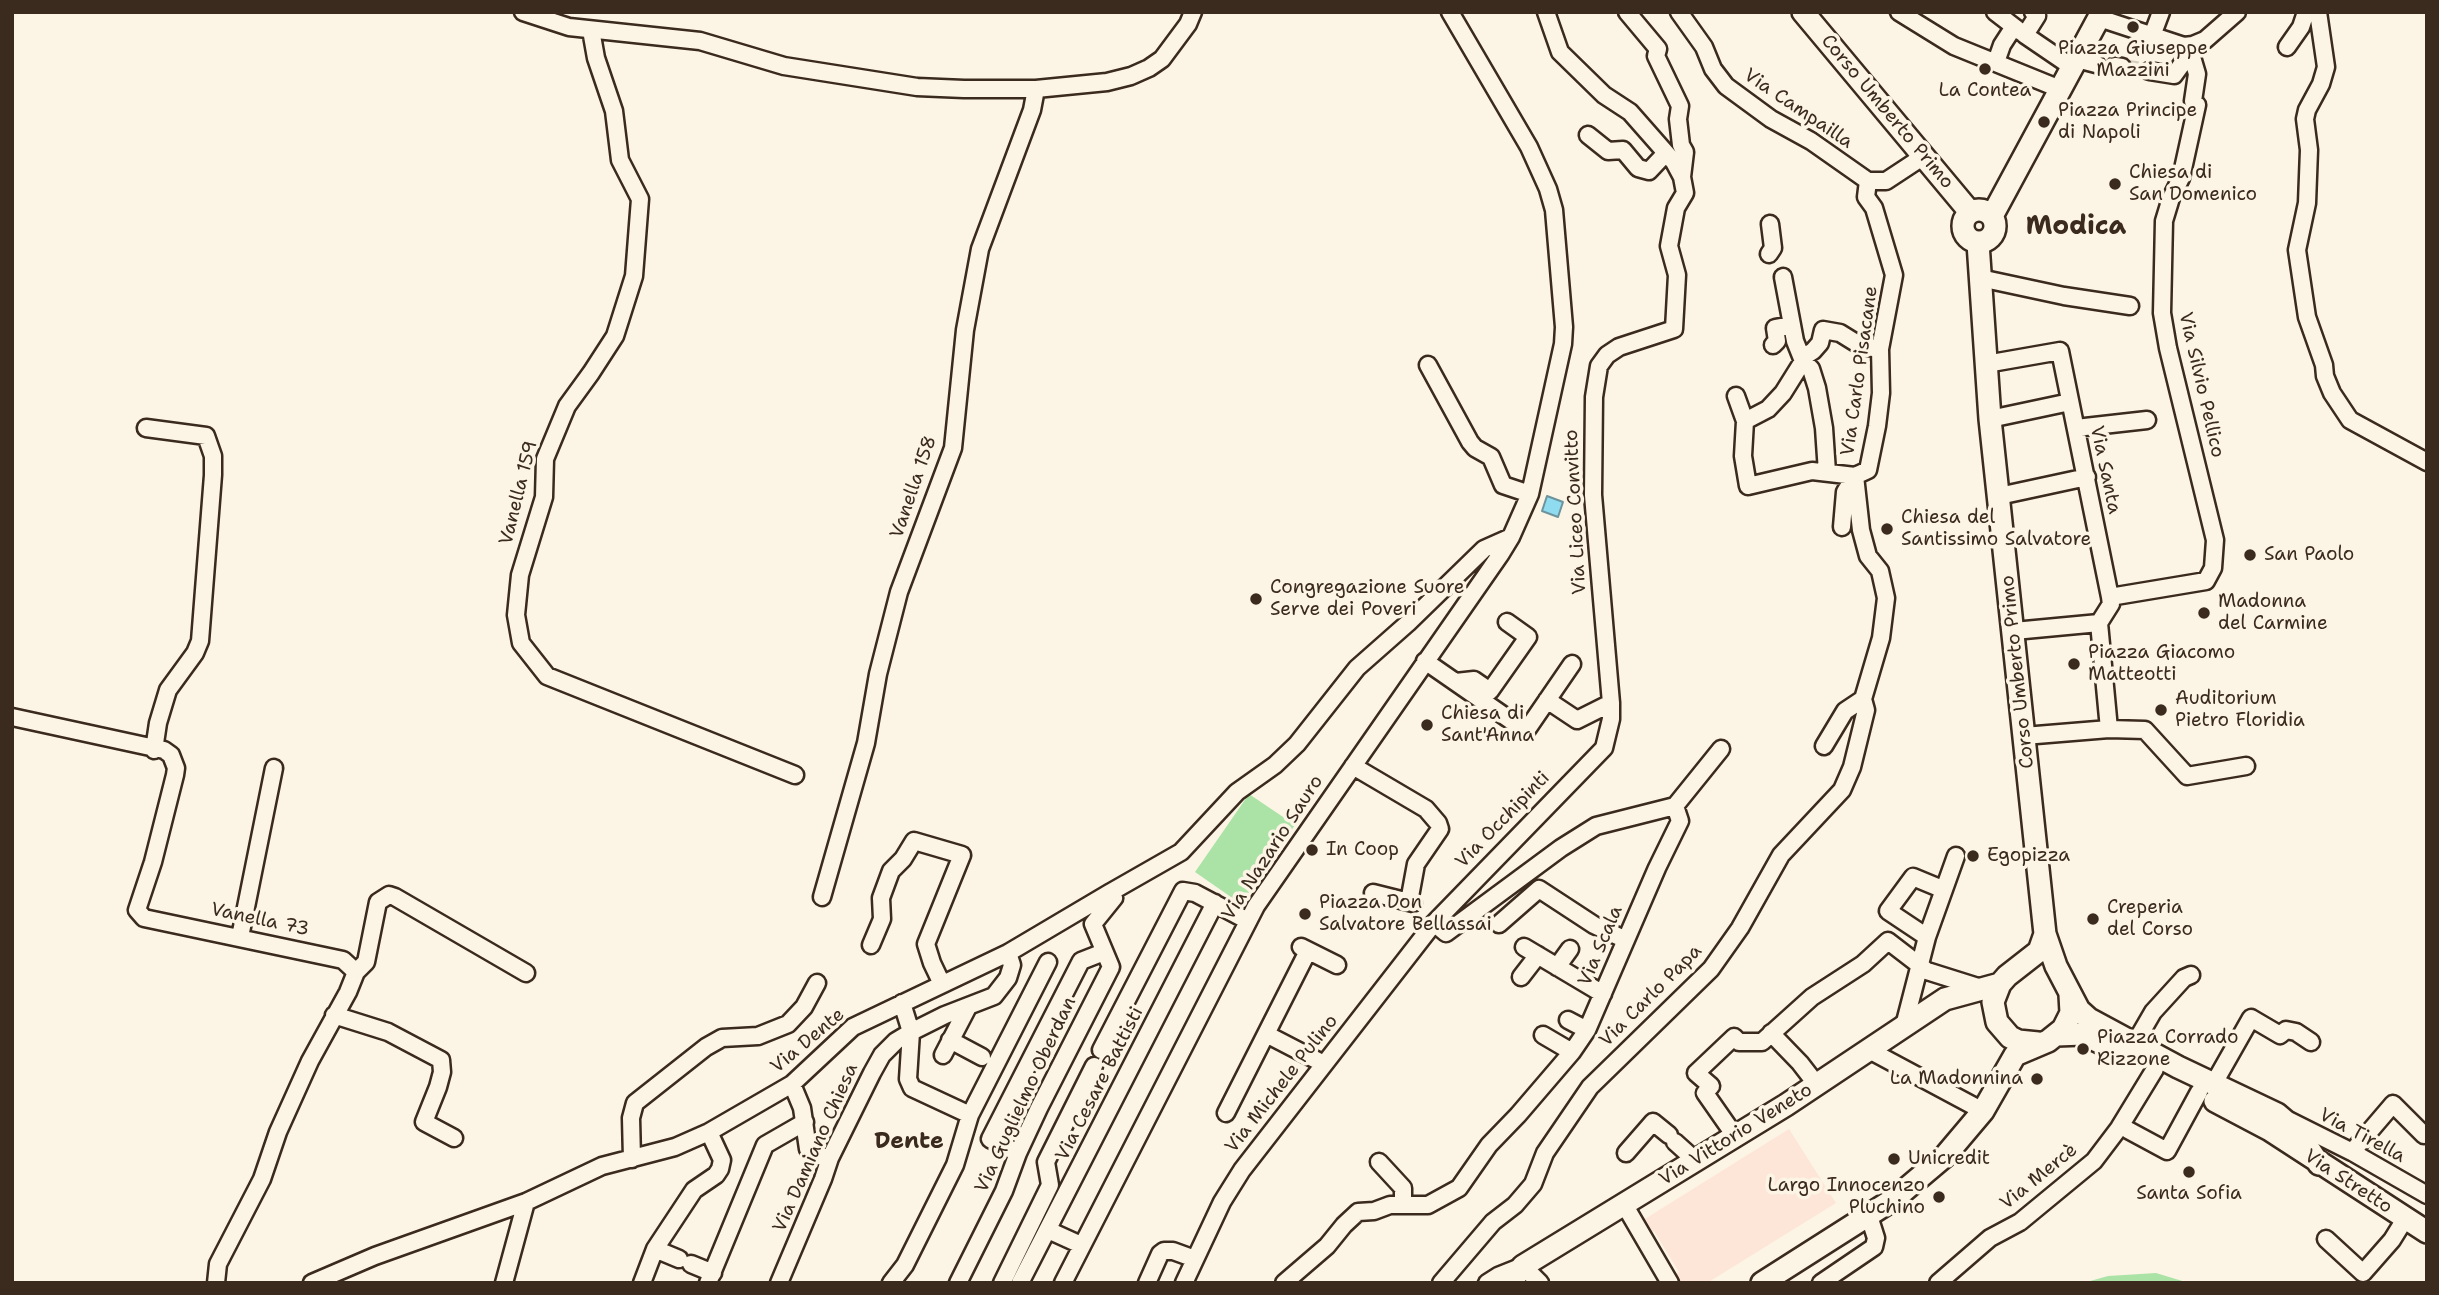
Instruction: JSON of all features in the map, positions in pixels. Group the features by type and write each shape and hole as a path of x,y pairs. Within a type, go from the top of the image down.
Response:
{"street":[{"path":"523,12 569,27 700,41 784,66 917,87 1036,89 1107,82 1149,68 1162,59 1174,45 1193,12"},
{"name":"Via Nazario Sauro","path":"1063,1283 1256,906 1511,537 1530,494 1553,393 1564,327 1554,210 1548,189 1529,147 1450,12"},
{"path":"1546,12 1560,52 1604,95 1630,112 1666,153 1682,177"},
{"name":"Via Liceo Convitto","path":"1604,748 1611,719 1611,703 1593,495 1594,397 1599,366 1607,355 1619,347 1674,329 1676,275 1669,246 1676,208 1685,193 1682,177 1685,152 1681,145 1678,119 1680,106 1656,56 1658,49 1627,12"},
{"name":"Via Campailla","path":"1679,12 1704,47 1713,69 1726,86 1771,119 1811,141 1868,181"},
{"name":"Corso Umberto Primo","path":"1803,12 1970,212"},
{"path":"1899,12 1954,46 2060,89"},
{"path":"1996,12 2019,31 2082,63"},
{"path":"1996,62 2003,45 2037,16 2033,12"},
{"path":"2155,38 2161,12"},
{"path":"2149,71 2174,75 2193,51 2237,12"},
{"path":"2287,47 2301,27 2306,12"},
{"path":"2318,12 2326,67 2305,119 2309,150 2307,202 2297,250 2307,317 2329,385 2350,420 2427,462"},
{"path":"1992,216 1982,210 1970,212 1963,222 1967,238 1978,243 1991,237 1994,230 1992,216 2060,89 2082,63 2100,15 2193,51"},
{"name":"Vanella 159","path":"590,30 596,58 614,111 620,160 640,199 634,276 615,336 567,406 545,459 544,497 520,575 516,615 521,643 547,676 795,775"},
{"name":"Via Silvio Pellico","path":"2110,600 2206,581 2213,568 2215,540 2168,348 2162,313 2164,221 2181,178 2197,105 2193,101 2197,74 2193,51"},
{"name":"Vanella 158","path":"822,897 866,743 878,674 899,592 953,448 965,330 980,249 1032,110 1036,89"},
{"path":"1588,135 1608,151 1623,150 1639,168 1649,171 1666,153"},
{"path":"1868,181 1886,181 1924,156"},
{"name":"Via Carlo Pisacane","path":"1868,181 1866,197 1874,208 1894,275 1880,349 1881,393 1875,436 1868,470 1855,476 1861,530 1868,556 1873,561"},
{"path":"1769,254 1773,248 1770,224"},
{"name":"Corso Umberto Primo","path":"1978,243 1990,419 2045,934 2068,990"},
{"path":"1783,277 1794,341 1811,369 1817,388 1824,428 1827,472"},
{"path":"1980,278 2064,296 2130,306"},
{"path":"1773,345 1777,341 1776,328 1791,324"},
{"path":"1745,421 1768,409 1783,393 1803,359 1820,343 1823,330 1840,333 1861,345 1880,349"},
{"name":"Via Santa","path":"1986,364 2060,351 2110,600"},
{"path":"1428,365 1470,442 1490,457 1503,485 1530,494"},
{"path":"1737,396 1745,421 1744,457 1748,486 1812,471 1855,476 1845,492 1842,527"},
{"path":"1990,419 2070,402"},
{"path":"2076,428 2147,420"},
{"path":"12,717 154,750 158,723 169,690 195,653 200,641 214,475 213,456 206,436 146,428"},
{"path":"1999,496 2087,477"},
{"name":"Via Dente","path":"312,1283 375,1256 474,1223 602,1166 676,1147 709,1132 792,1084 853,1027 1009,953 1181,852 1237,792 1275,765 1297,744 1357,667 1484,549 1511,537"},
{"name":"Via Carlo Papa","path":"1441,1283 1493,1222 1515,1205 1534,1184 1545,1153 1590,1087 1711,969 1740,928 1781,855 1842,790 1861,736 1866,710 1863,699 1881,638 1886,598 1880,571 1873,561"},
{"path":"2110,600 2099,623 2116,730"},
{"path":"1456,682 1474,680 1490,691 1528,637 1507,622"},
{"path":"2014,631 2099,623"},
{"path":"1425,661 1526,731 1572,664"},
{"path":"1824,746 1846,711 1863,699"},
{"path":"1548,700 1577,720 1611,703"},
{"path":"2024,736 2145,730 2187,776 2246,766"},
{"name":"Via Occhipinti","path":"1434,923 1604,748"},
{"path":"1434,923 1446,933 1560,848 1596,826 1675,806 1721,748"},
{"name":"Vanella 73","path":"154,750 164,750 171,755 176,768 153,862 137,910 144,918 343,960 356,972"},
{"path":"1353,766 1426,809 1438,823 1440,830 1416,863 1411,902 1373,893"},
{"path":"240,937 274,768"},
{"name":"Via Scala","path":"1284,1283 1327,1246 1358,1212 1374,1211 1390,1205 1428,1205 1459,1188 1489,1145 1572,1052 1587,1030 1680,821 1675,806"},
{"path":"871,945 882,919 881,898 891,871 903,859 914,841 962,855 926,944 942,984"},
{"path":"1904,1026 1927,937 1956,856"},
{"path":"1927,937 1888,911 1913,877 1942,889"},
{"path":"1499,924 1539,889 1594,925 1626,940"},
{"path":"1101,1050 1183,891 1195,893 1248,921"},
{"name":"Via Guglielmo Oberdan","path":"958,1283 1004,1191 1016,1157 1039,1108 1111,967 1093,924 1114,898 1111,892"},
{"path":"216,1283 218,1264 262,1179 278,1132 310,1061 356,972 366,962 378,902 389,895 395,897 526,973"},
{"name":"Via Cesare Battisti","path":"1020,1283 1215,903"},
{"name":"Via Michele Pulino","path":"1184,1283 1222,1202 1242,1170 1434,923"},
{"path":"1735,1136 1705,1093 1711,1086 1696,1073 1734,1037 1739,1042 1762,1042 1812,998 1863,964 1888,941 1927,971 1990,986 2039,951 2045,934"},
{"path":"1226,1113 1266,1034 1304,949 1337,965"},
{"path":"1557,967 1570,949"},
{"path":"1521,978 1531,951 1603,994"},
{"path":"891,1283 905,1265 950,1176 970,1115 1037,1018 1082,961 1104,952"},
{"name":"Via Damiano Chiesa","path":"779,1283 830,1158 882,1055 896,1041 911,1032 994,996 1001,990 1012,965 1009,953"},
{"path":"1016,1157 990,1139 1037,1018 1048,962"},
{"path":"2016,970 2038,967 2049,970 2089,1019 2138,1038 2273,1122 2352,1152 2393,1104 2424,1135"},
{"path":"2138,1038 2153,1012 2184,978 2191,975"},
{"path":"632,1159 631,1118 635,1103 706,1047 722,1038 758,1037 788,1024 804,1007 817,983"},
{"path":"1990,986 1997,1021 2003,1030 2018,1041 2083,1034 2150,1077 2211,1084"},
{"name":"Via Vittorio Veneto","path":"1488,1283 1498,1276 1516,1275 1624,1204 1817,1085 1945,999 1990,986"},
{"path":"1762,1283 1894,1199 1945,1156 1983,1111 2015,1055 2063,1029 2071,1013 2068,990"},
{"path":"902,1003 911,1032 908,1079 912,1088 970,1115"},
{"path":"968,1007 947,1048 982,1056"},
{"path":"334,1015 388,1032 441,1060 442,1072 438,1087 424,1122 454,1138"},
{"path":"1037,1018 1068,1033"},
{"path":"2128,1130 2167,1152 2251,1018 2280,1035 2286,1030 2296,1032 2311,1042"},
{"path":"1568,1020 1587,1030"},
{"path":"1771,1033 1817,1085"},
{"path":"1266,1034 1324,1064"},
{"path":"1543,1035 1572,1052"},
{"path":"1869,1050 1983,1111"},
{"path":"1002,1283 1049,1185 1046,1162 1094,1066"},
{"name":"Via Mercè","path":"1938,1283 1990,1238 2020,1222 2094,1161 2119,1128 2150,1077"},
{"path":"792,1084 802,1108 808,1149 813,1154 830,1158"},
{"path":"1039,1108 1066,1122"},
{"path":"655,1249 685,1261 710,1278 765,1144 805,1122"},
{"path":"1626,1153 1653,1122 1695,1160"},
{"name":"Via Tirella","path":"2273,1122 2352,1152 2427,1195"},
{"name":"Via Stretto","path":"2273,1122 2319,1164 2427,1232"},
{"path":"2297,1131 2319,1164"},
{"path":"642,1283 655,1249 694,1190 716,1175 720,1169 722,1160 709,1132"},
{"path":"965,1135 1016,1157"},
{"path":"1379,1161 1403,1188 1403,1205"},
{"path":"504,1283 526,1202"},
{"path":"1624,1204 1670,1283"},
{"path":"1821,1283 1874,1247 1876,1238 1869,1216"},
{"path":"2326,1239 2363,1273 2392,1240 2405,1219"},
{"path":"1048,1230 1081,1245"},
{"path":"1147,1283 1160,1254 1164,1251 1174,1251 1195,1259"},
{"path":"1516,1275 1541,1283"}],"shaded area":[{"path":"1789,1129 1836,1203 1707,1283 1676,1283 1672,1276 1679,1272 1654,1231 1648,1234 1640,1222"}],"green space":[{"path":"1249,794 1295,825 1241,904 1195,872"},
{"path":"2156,1273 2189,1283 2083,1283 2108,1276"}],"water":[{"path":"1547,496 1563,502 1558,517 1542,511"}],"tunnel":[{"path":"2122,67 2149,71"}],"place":[{"name":"Piazza Giuseppe Mazzini","path":"2133,27"},
{"name":"La Contea","path":"1985,69"},
{"name":"Piazza Principe di Napoli","path":"2044,122"},
{"name":"Chiesa di San Domenico","path":"2115,184"},
{"name":"Chiesa del Santissimo Salvatore","path":"1887,529"},
{"name":"San Paolo","path":"2250,555"},
{"name":"Congregazione Suore Serve dei Poveri","path":"1256,599"},
{"name":"Madonna del Carmine","path":"2204,613"},
{"name":"Piazza Giacomo Matteotti","path":"2074,664"},
{"name":"Auditorium Pietro Floridia","path":"2161,710"},
{"name":"Chiesa di Sant'Anna","path":"1427,725"},
{"name":"In Coop","path":"1312,850"},
{"name":"Egopizza","path":"1973,856"},
{"name":"Piazza Don Salvatore Bellassai","path":"1305,914"},
{"name":"Creperia del Corso","path":"2093,919"},
{"name":"Piazza Corrado Rizzone","path":"2083,1049"},
{"name":"La Madonnina","path":"2037,1079"},
{"name":"Unicredit","path":"1894,1159"},
{"name":"Santa Sofia","path":"2189,1172"},
{"name":"Largo Innocenzo Pluchino","path":"1939,1197"}],"district":[{"name":"Modica","path":"2076,227"},
{"name":"Dente","path":"909,1142"}]}
